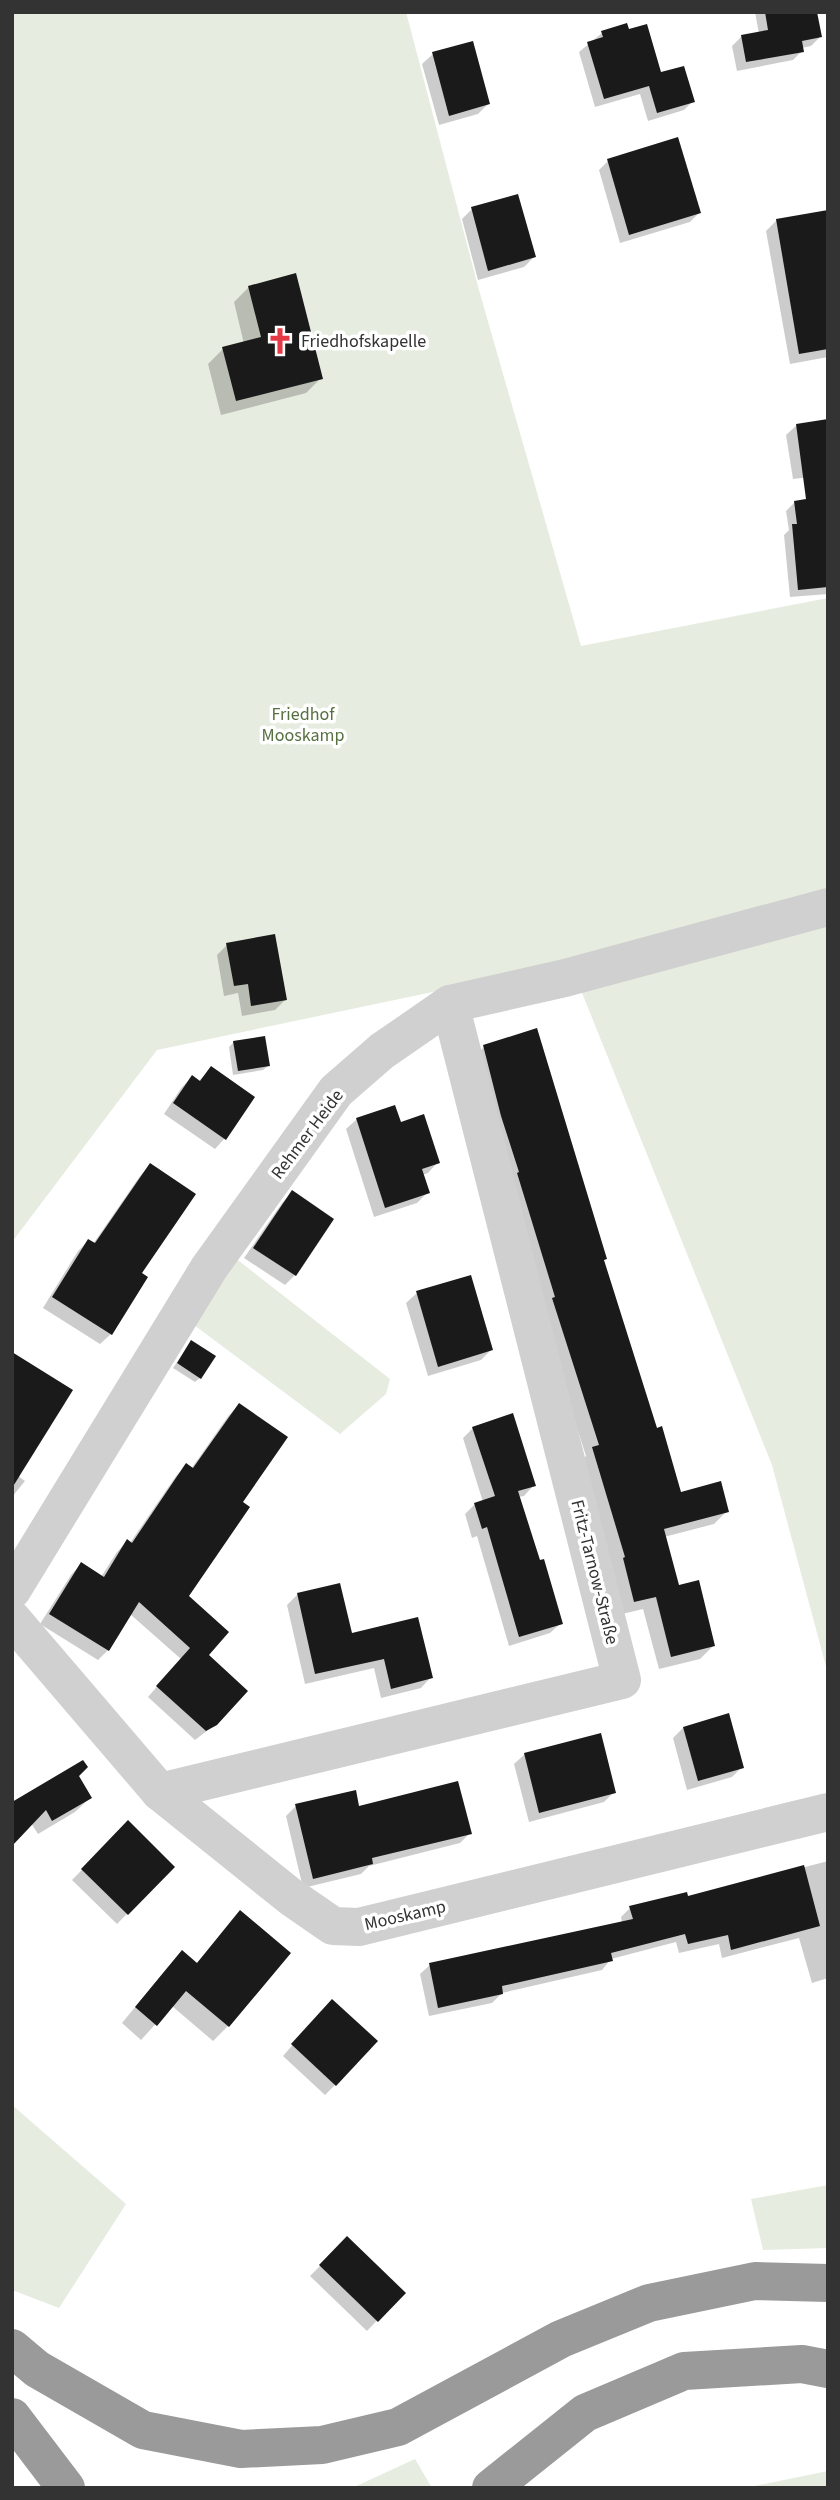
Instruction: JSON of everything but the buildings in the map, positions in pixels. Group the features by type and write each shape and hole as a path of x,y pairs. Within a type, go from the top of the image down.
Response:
{"highway":[{"path":"12,2348 37,2369 143,2430 242,2449 322,2445 398,2427 561,2339 649,2303 755,2281 828,2283"},
{"path":"491,2488 586,2413 684,2371 802,2364 828,2369"},
{"path":"12,2417 66,2488"}],"street":[{"name":"Rehmer Heide","path":"12,1590 209,1268 336,1091 382,1051 450,1004 565,978 828,907"},
{"name":"Fritz-Tarnow-Straße","path":"160,1792 622,1680 450,1004"},
{"name":"Mooskamp","path":"12,1619 160,1792 291,1897 333,1926 359,1927 828,1812"}],"green space":[{"name":"Friedhof Mooskamp","path":"12,12 406,12 479,290 581,646 828,598 828,1674 772,1465 570,963 157,1050 12,1242"},
{"path":"225,1250 390,1379 386,1394 340,1434 182,1316"},
{"path":"12,2105 126,2204 59,2308 12,2290"},
{"path":"828,2185 828,2248 763,2250 751,2199"},
{"path":"415,2459 432,2488 352,2488"},
{"path":"828,2471 828,2488 745,2488"}],"place":[{"name":"Friedhofskapelle","path":"280,341"}]}
